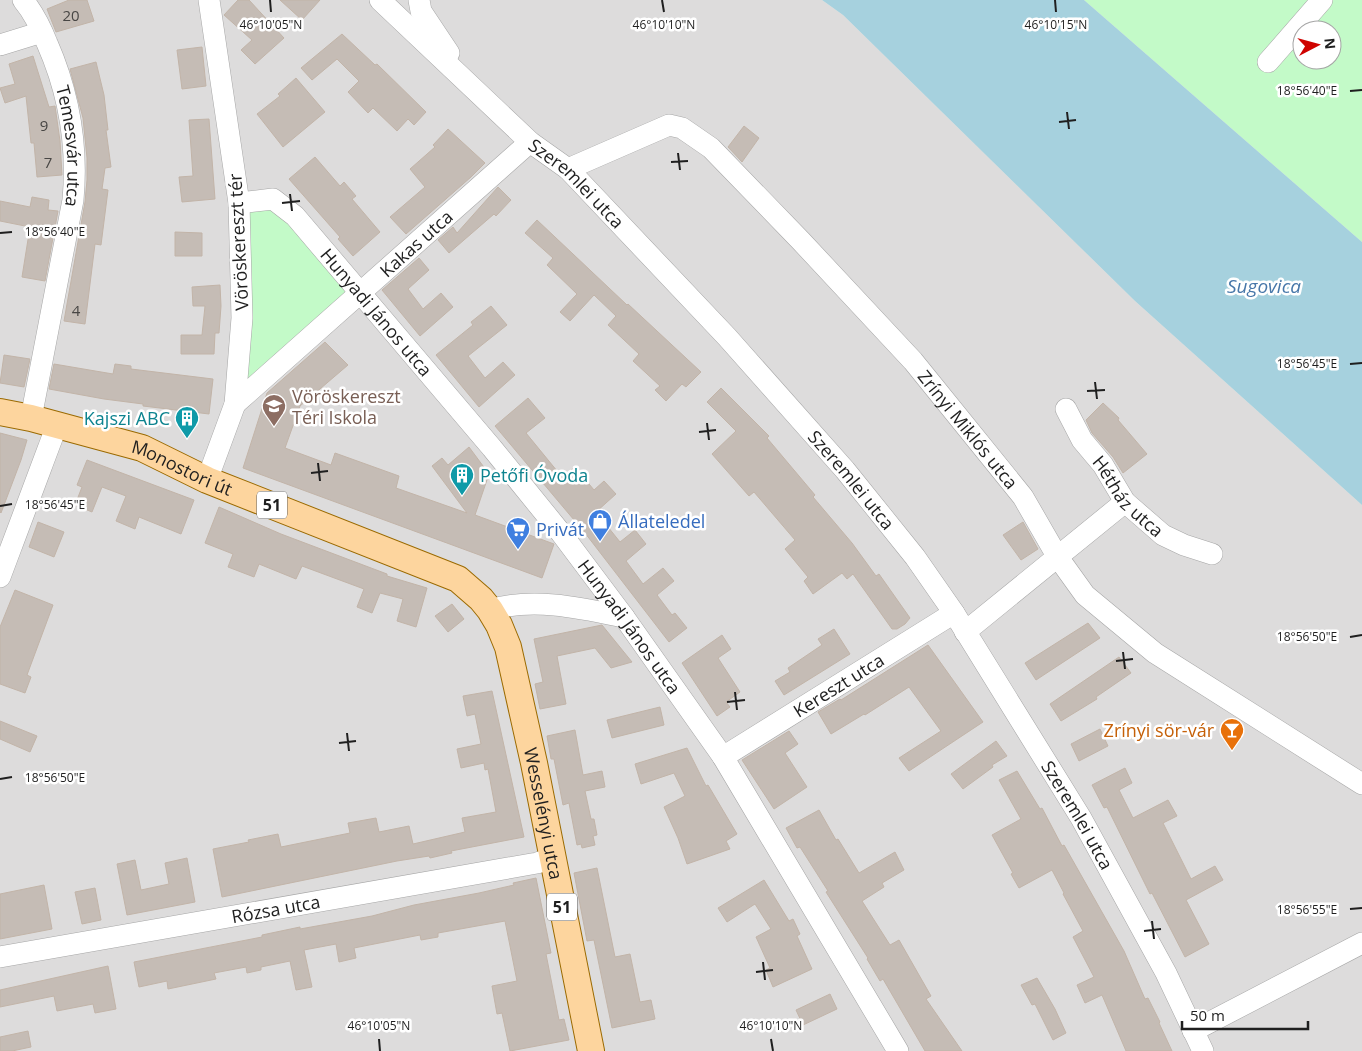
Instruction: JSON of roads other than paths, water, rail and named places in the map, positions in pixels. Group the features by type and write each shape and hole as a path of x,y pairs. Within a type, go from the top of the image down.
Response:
{"main road":[{"name":"Monostori út","path":"0,412 31,418 142,448 207,480 458,578 490,610"},
{"name":"Wesselényi utca","path":"490,610 499,625 508,648 591,1051"}],"street":[{"name":"Temesvár utca","path":"22,0 28,6 42,32 54,59 66,95 73,131 75,172 72,200 31,418"},
{"name":"Vöröskereszt tér","path":"207,480 235,404 242,318 239,203 209,0"},
{"name":"Szeremlei utca","path":"380,0 530,142 568,169 727,337 845,470 915,557 954,613 1081,818 1166,973 1203,1051"},
{"path":"419,0 421,11 472,86"},
{"path":"1268,62 1322,0"},
{"path":"0,45 42,32"},
{"name":"Zrínyi Miklós utca","path":"568,169 669,125 682,128 710,148 801,241 913,361 1023,497 1057,556 1085,595 1155,652 1362,784"},
{"name":"Kakas utca","path":"235,404 530,142"},
{"name":"Hunyadi János utca","path":"239,203 273,199 295,216 561,532 723,757 898,1051"},
{"name":"Hétház utca","path":"1066,409 1082,440 1103,465 1125,502 1163,535 1184,545 1212,554"},
{"path":"0,577 57,425"},
{"path":"965,632 1125,502"},
{"path":"490,610 505,605 573,606 624,617"},
{"name":"Kereszt utca","path":"723,757 954,613"},
{"name":"Rózsa utca","path":"0,957 518,867 552,858"},
{"path":"1193,1031 1362,943"}],"water":[{"name":"Sugovica","path":"822,0 1084,0 1362,242 1362,505 1135,301 843,15"}],"place":[{"name":"Vöröskereszt Téri Iskola","path":"274,427"},
{"name":"Kajszi ABC","path":"187,439"},
{"name":"Petőfi Óvoda","path":"462,496"},
{"name":"Állateledel","path":"600,542"},
{"name":"Privát","path":"518,550"},
{"name":"Zrínyi sör-vár","path":"1232,751"}]}
